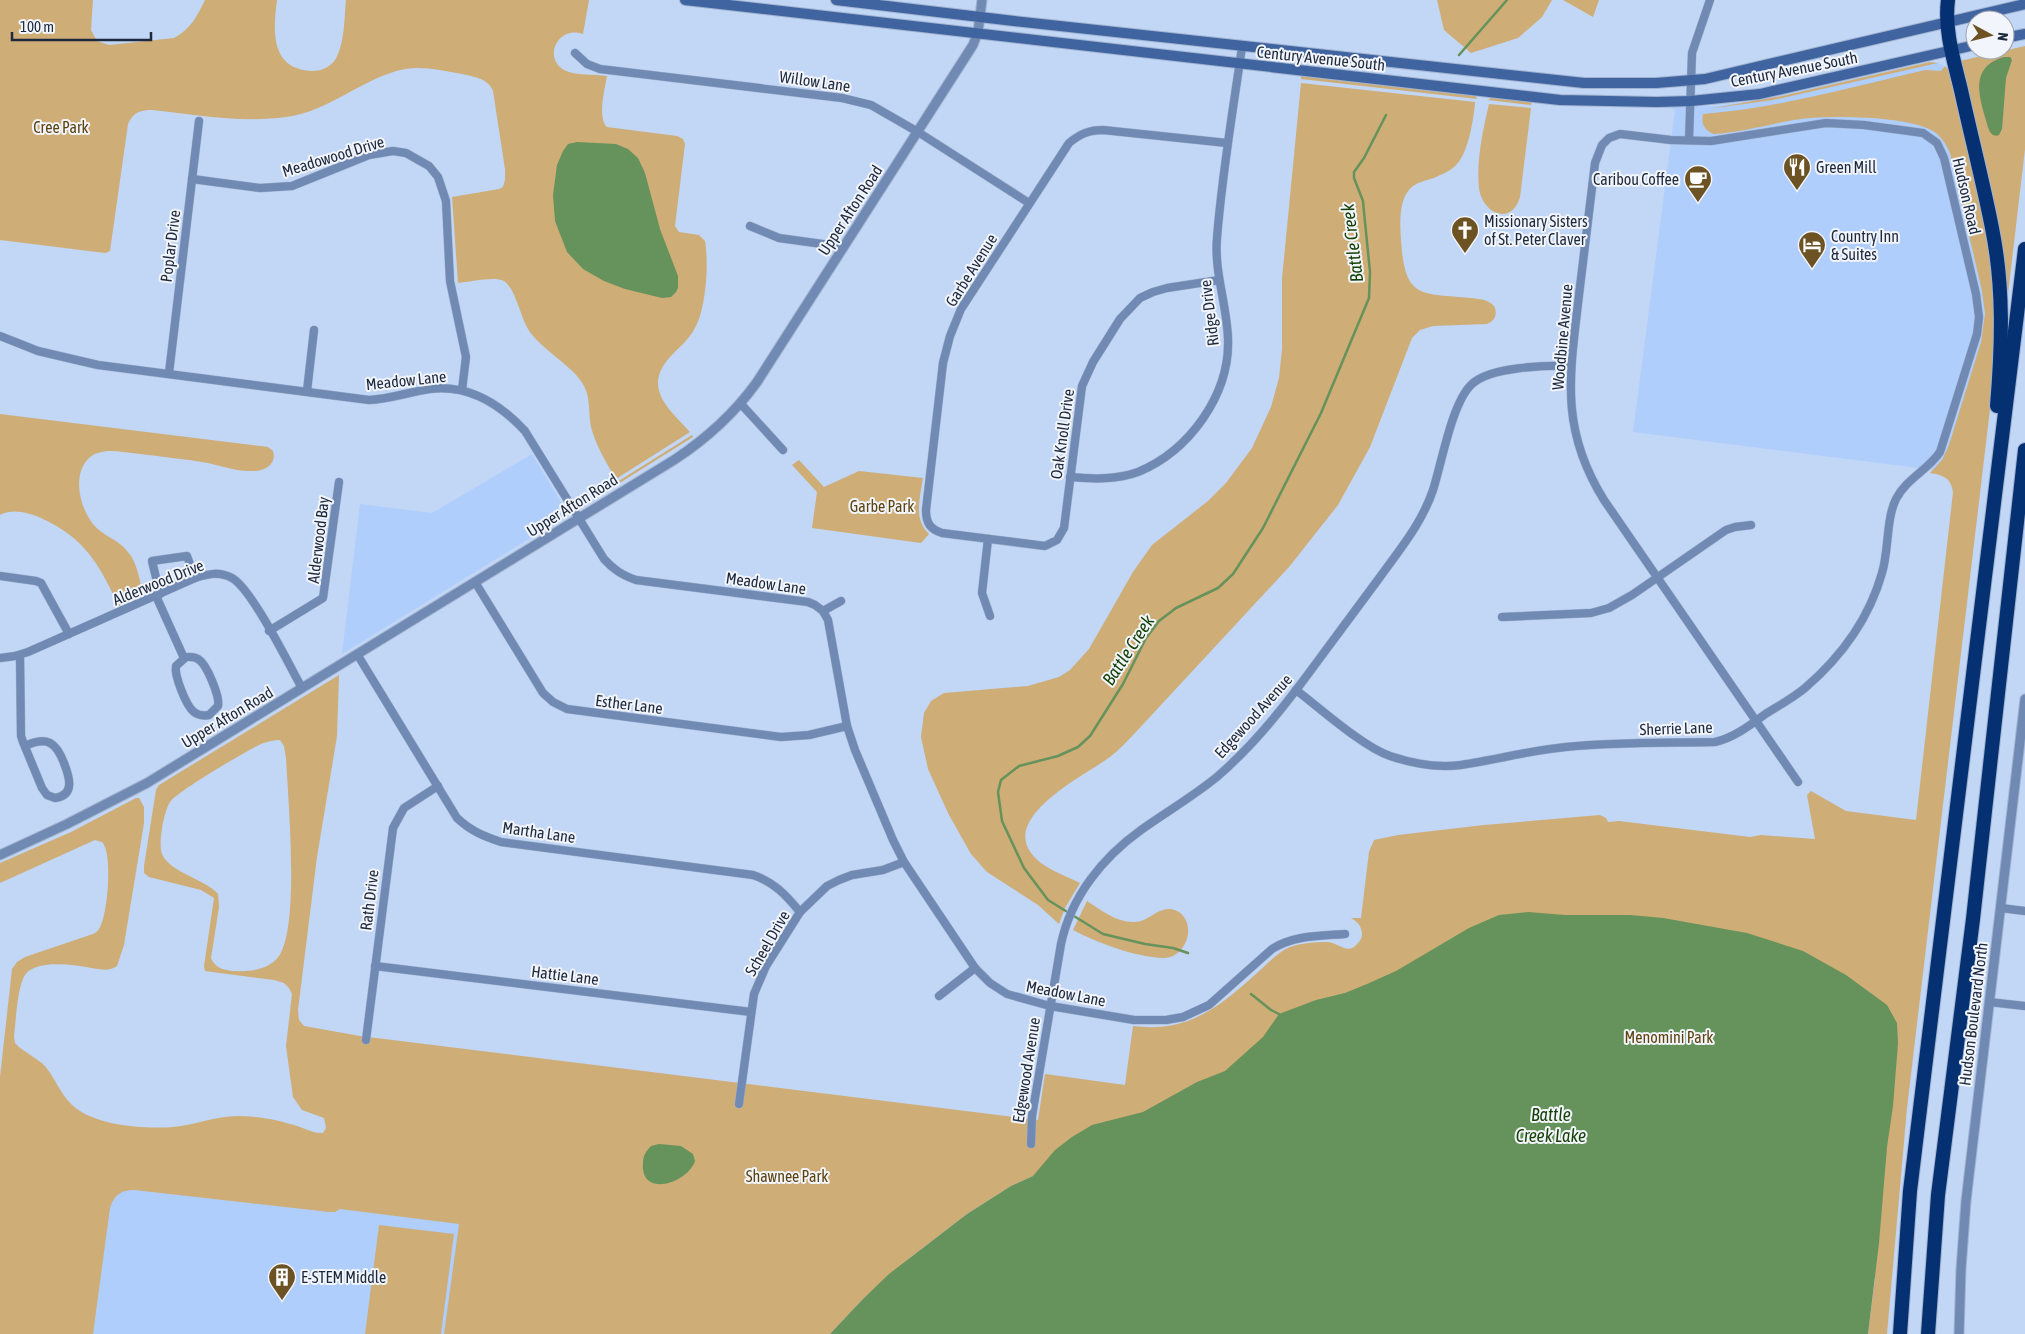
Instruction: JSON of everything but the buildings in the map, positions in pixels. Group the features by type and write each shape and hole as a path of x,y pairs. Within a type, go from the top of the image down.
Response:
{"highway":[{"path":"1948,0 1951,50 1992,227 1999,272 2002,316 2001,361 1994,432 1991,524"},
{"path":"1900,1334 1910,1191 1961,786 2025,249"},
{"path":"1928,1334 1938,1195 1971,929 2025,450"},
{"path":"2018,513 2025,472"}],"main road":[{"name":"Century Avenue South","path":"685,0 1560,100 1625,102 1691,101 1760,94 1965,47"},
{"name":"Century Avenue South","path":"836,0 980,18 1568,82 1632,83 1691,80 1742,71 2025,4"}],"street":[{"name":"Upper Afton Road","path":"0,854 67,824 128,793 579,518 709,435 741,404 918,132 978,34 982,0"},
{"path":"1689,140 1693,48 1710,0"},
{"name":"Ridge Drive","path":"1070,477 1105,478 1137,472 1157,462 1171,452 1193,430 1214,400 1220,386 1228,338 1216,256 1217,238 1227,143 1242,47"},
{"name":"Willow Lane","path":"575,53 587,64 600,69 842,98 871,105 918,132 1029,203"},
{"name":"Poplar Drive","path":"169,374 199,121"},
{"name":"Hudson Road","path":"1689,140 1711,141 1806,125 1835,123 1919,132 1929,136 1938,143 1944,158 1976,294 1979,317 1977,334 1940,452 1926,468"},
{"name":"Garbe Avenue","path":"988,539 942,533 934,530 926,519 937,412 946,348 961,309 1069,143 1079,135 1093,130 1227,143"},
{"name":"Woodbine Avenue","path":"1689,140 1620,134 1607,140 1599,150 1595,163 1571,366 1572,416 1578,443 1586,466 1604,500 1798,782"},
{"name":"Meadowood Drive","path":"192,180 260,188 292,186 369,155 393,151 406,153 429,166 438,177 446,201 450,281 466,357 462,390"},
{"path":"750,226 779,238 844,247"},
{"name":"Oak Knoll Drive","path":"988,539 1045,546 1057,540 1064,528 1082,386 1093,362 1120,319 1140,298 1167,288 1219,280"},
{"path":"307,391 314,330"},
{"name":"Meadow Lane","path":"0,336 38,351 98,365 369,400 395,397 430,389 462,390 493,403 512,417 525,431 604,559 623,576 636,580 815,604 822,611 830,629 847,726 854,750 904,862 975,968 990,983 1007,994 1050,1006 1134,1020 1166,1020 1183,1017 1209,1005 1281,944 1302,938 1345,934"},
{"name":"Edgewood Avenue","path":"1031,1144 1031,1122 1061,944 1068,920 1086,886 1111,855 1140,830 1217,776 1260,735 1296,690 1420,521 1428,505 1459,402 1465,392 1480,378 1502,371 1571,366"},
{"path":"741,404 783,450"},
{"name":"Sherrie Lane","path":"1296,690 1363,741 1388,755 1438,765 1459,765 1553,748 1715,742 1730,737 1804,689 1836,658 1859,628 1882,574 1895,501 1902,489 1926,468"},
{"name":"Alderwood Bay","path":"269,631 323,598 339,482"},
{"path":"1502,617 1591,613 1608,608 1658,578 1726,530 1752,524"},
{"path":"988,539 982,594 990,616"},
{"path":"184,658 158,595 152,561 187,556 195,578"},
{"name":"Alderwood Drive","path":"0,658 20,655 195,578 215,573 236,581 249,595 302,688"},
{"path":"0,576 41,583 69,634"},
{"name":"Esther Lane","path":"475,582 543,693 553,702 567,709 781,737 809,735 847,726"},
{"path":"822,611 841,601"},
{"name":"Martha Lane","path":"357,654 457,818 468,828 480,835 501,842 753,875 774,884 800,912"},
{"path":"20,655 22,665 20,728 25,746 46,794 56,798 66,794 70,786 70,778 58,749 43,741 37,741 25,746"},
{"path":"195,657 202,663 218,694 218,706 209,715 200,715 192,710 176,678 176,666 184,658 195,657"},
{"name":"Hudson Boulevard North","path":"1959,1334 1964,1225 2025,699"},
{"name":"Rath Drive","path":"366,1040 393,828 404,808 438,786"},
{"name":"Scheel Drive","path":"739,1104 751,1012 760,980 800,912 827,886 839,880 852,875 883,870 904,862"},
{"path":"2001,908 2025,911"},
{"name":"Hattie Lane","path":"375,966 751,1012"},
{"path":"939,996 975,968"},
{"path":"1989,1002 2025,1006"}],"shaded area":[{"path":"1930,62 1939,63 1947,68 1988,234 1982,476 1633,432 1675,110 1669,107 1715,106 1760,100"},
{"path":"532,454 565,509 563,518 342,654 360,504 432,513"},
{"path":"101,1178 462,1224 448,1334 80,1334"}],"green space":[{"name":"Cree Park","path":"0,0 93,0 91,30 97,41 109,45 174,38 189,26 205,0 277,0 275,36 281,56 298,69 312,71 322,70 327,67 333,63 338,54 344,31 346,0 589,0 583,34 574,32 567,34 556,44 554,58 558,64 564,70 574,73 607,76 602,110 604,123 607,127 677,136 683,139 685,144 675,226 679,232 699,235 705,241 707,261 706,286 699,320 690,336 662,368 658,379 658,388 667,406 690,432 616,479 593,434 588,396 584,386 573,372 534,337 525,324 515,296 508,285 504,281 495,279 458,283 452,197 499,189 503,187 505,180 493,91 488,83 476,77 433,69 405,69 375,79 317,109 302,114 269,119 236,119 153,110 141,111 132,117 128,124 110,251 105,253 0,240"},
{"path":"1437,0 1552,0 1542,17 1518,38 1471,53 1444,30"},
{"path":"1563,0 1599,0 1593,17"},
{"path":"2025,46 2025,149 2006,311 1960,61 2015,60 2015,48"},
{"path":"1930,62 1938,63 1773,100 1708,109 1782,96"},
{"path":"1945,66 1951,73 1988,234 1996,286 1993,384 1907,1108 1887,1334 1868,1334 1875,1278 1033,1176 1011,1186 967,1214 911,1257 861,1301 830,1334 444,1334 459,1224 340,1209 335,1212 329,1212 134,1190 119,1194 110,1208 93,1334 0,1334 0,1077 12,969 17,962 25,957 91,935 99,929 107,898 108,870 105,848 102,842 95,840 0,883 0,863 71,832 136,798 139,798 144,807 144,823 124,945 117,966 104,970 56,964 46,965 30,970 25,975 20,988 14,1036 15,1043 45,1066 71,1104 92,1117 134,1126 173,1127 221,1117 244,1116 277,1121 323,1133 326,1128 324,1118 302,1110 293,1097 286,1046 292,994 289,988 284,983 274,980 205,971 204,966 214,898 201,890 149,877 144,873 144,866 156,790 159,785 339,675 337,736 317,857 298,1010 299,1020 304,1026 360,1036 1038,1120 1045,1074 1125,1085 1133,1026 1153,1027 1171,1025 1202,1015 1229,997 1277,955 1290,947 1328,942 1347,949 1354,947 1360,940 1362,933 1359,924 1351,918 1361,918 1369,852 1374,840 1398,835 1484,825 1600,815 1606,818 1608,822 1619,821 1750,837 1761,835 1815,839 1807,795 1811,791 1846,811 1916,820 1953,492 1946,478 1930,473 1942,460 1949,445 1981,342 1985,314 1982,291 1950,153 1947,146 1934,132 1919,125 1886,119 1814,118 1714,134 1706,129 1702,117 1703,114 1787,102 1925,70 1941,71","holes":["280,740 284,746 291,861 289,918 285,941 279,956 265,967 248,971 225,970 215,965 211,958 219,907 218,894 206,884 180,871 166,860 161,849 162,828 170,802 198,781 261,744"]},
{"path":"1301,76 1475,95 1477,99 1301,79"},
{"path":"1301,83 1475,102 1470,135 1461,159 1446,172 1420,182 1408,191 1401,211 1401,240 1406,273 1411,283 1418,289 1438,295 1486,301 1494,306 1495,317 1487,324 1433,326 1420,330 1412,338 1370,447 1338,505 1289,567 1120,748 1110,757 1051,797 1038,810 1028,824 1025,839 1031,853 1047,867 1080,883 1065,908 1059,924 1038,905 987,872 971,854 949,815 928,769 921,737 924,713 931,701 944,693 1028,686 1059,677 1070,670 1089,649 1133,572 1152,545 1208,501 1226,483 1252,448 1271,407 1279,378 1282,349 1282,279"},
{"path":"1492,97 1532,102 1531,105 1488,100"},
{"path":"1489,104 1531,108 1520,197 1516,206 1510,212 1504,214 1491,210 1485,204 1479,188 1479,156"},
{"path":"0,414 268,447 273,451 274,456 269,466 257,471 236,470 208,463 118,451 102,452 89,458 83,466 80,475 80,495 83,505 87,515 99,530 119,543 131,556 137,570 143,595 119,606 97,565 80,544 69,535 56,526 31,514 10,512 0,515"},
{"path":"692,435 693,437 618,484 617,482"},
{"name":"Garbe Park","path":"799,460 824,487 859,471 923,478 919,501 919,515 924,528 929,534 921,543 812,528 817,492 792,465"},
{"path":"1087,901 1110,915 1128,922 1146,919 1165,909 1177,911 1187,923 1187,939 1179,952 1164,958 1129,952 1094,940 1073,930"},
{"path":"379,1225 454,1234 441,1334 365,1334"}],"water":[{"path":"1997,60 2012,60 2006,78 2002,129 1999,135 1996,136 1989,130 1979,87 1980,77 1984,69"},
{"path":"577,142 616,144 628,149 638,158 645,173 660,229 678,276 678,288 671,297 662,298 625,289 604,281 583,269 567,252 555,221 553,195 557,165 563,151 568,144"},
{"name":"Battle Creek Lake","path":"1528,912 1565,915 1630,915 1663,918 1747,933 1803,951 1846,975 1887,1005 1897,1023 1898,1043 1879,1243 1868,1334 830,1334 889,1274 967,1214 1011,1186 1033,1176 1055,1150 1072,1137 1092,1125 1143,1112 1197,1082 1225,1071 1263,1037 1279,1014 1316,1000 1345,993 1396,971 1469,928 1499,915"},
{"path":"659,1144 681,1146 693,1154 695,1161 683,1176 665,1184 656,1184 649,1181 644,1174 643,1163 645,1154 651,1146"}],"waterway":[{"name":"Battle Creek","path":"1459,55 1507,0"},
{"name":"Battle Creek","path":"1188,953 1173,948 1145,944 1103,934 1048,900 1024,868 1002,821 998,792 1001,780 1019,766 1058,756 1078,747 1090,736 1123,684 1146,638 1159,621 1176,608 1218,588 1233,574 1263,528 1321,413 1369,298 1370,272 1363,201 1354,178 1354,172 1364,158 1386,115"},
{"name":"Battle Creek","path":"1251,994 1279,1014"}],"place":[{"name":"Green Mill","path":"1797,191"},
{"name":"Caribou Coffee","path":"1698,203"},
{"name":"Missionary Sisters of St. Peter Claver","path":"1465,254"},
{"name":"Country Inn & Suites","path":"1812,269"},
{"name":"E-STEM Middle","path":"282,1301"}],"park label":[{"name":"Menomini Park","path":"1669,1037"},
{"name":"Shawnee Park","path":"787,1176"}]}
